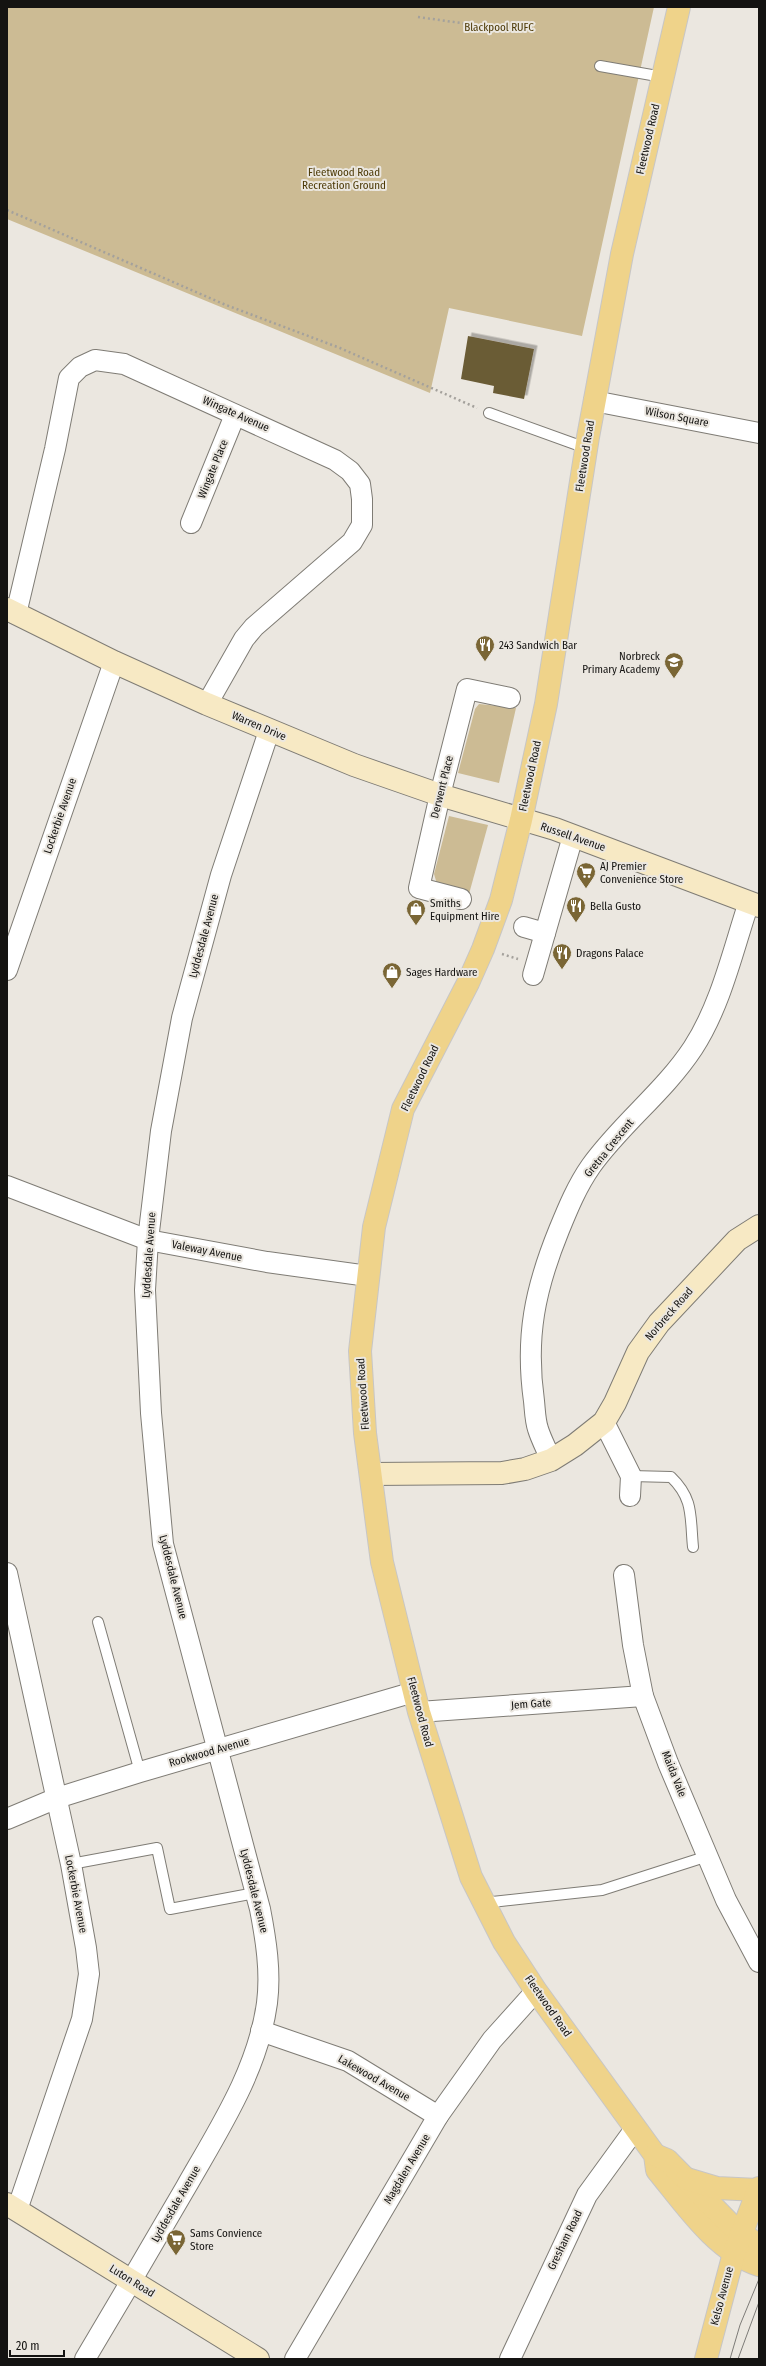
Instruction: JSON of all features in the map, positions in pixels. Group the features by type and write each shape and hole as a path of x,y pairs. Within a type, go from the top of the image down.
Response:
{"main road":[{"name":"Fleetwood Road","path":"679,7 622,254 586,448 546,704 521,820 501,900 483,949 468,984 403,1109 374,1227 360,1351 365,1433 382,1562 416,1702 471,1877 504,1942 536,1991 655,2156 657,2170 678,2196 711,2232 737,2243 759,2246"},
{"name":"Fleetwood Road","path":"655,2156 667,2160 684,2178 737,2243"},
{"path":"684,2178 717,2188 759,2189"},
{"name":"Kelso Avenue","path":"706,2359 737,2243 759,2189"},
{"path":"737,2243 759,2265"}],"street":[{"name":"Wingate Avenue","path":"12,611 55,449 69,378 80,367 95,360 124,364 335,460 350,471 360,484 362,499 362,525 352,542 254,627 244,639 207,704"},
{"name":"Wilson Square","path":"594,401 759,434"},
{"name":"Wingate Place","path":"191,523 235,414"},
{"name":"Warren Drive","path":"12,611 114,662 269,731 382,775 521,820"},
{"name":"Lockerbie Avenue","path":"7,970 114,662"},
{"name":"Derwent Place","path":"460,899 419,888 440,795 467,689 510,698"},
{"name":"Lyddesdale Avenue","path":"85,2359 132,2281 234,2103 261,2030 267,2002 268,1972 265,1936 163,1544 145,1290 148,1240 161,1131 182,1018 221,875 269,731"},
{"name":"Russell Avenue","path":"521,820 573,836 754,904"},
{"path":"535,969 573,836"},
{"name":"Gretna Crescent","path":"551,1460 538,1427 531,1380 531,1342 535,1301 540,1280 571,1199 591,1166 617,1134 647,1104 694,1047 707,1021 754,904"},
{"path":"524,927 545,933"},
{"name":"Valeway Avenue","path":"7,1186 148,1240 267,1262 368,1276"},
{"name":"Norbreck Road","path":"371,1474 502,1473 525,1469 551,1460 589,1436 604,1422 615,1404 638,1352 659,1323 737,1240 759,1226"},
{"path":"604,1422 630,1486"},
{"name":"Lockerbie Avenue","path":"7,1573 39,1728 57,1798 86,1948 89,1974 85,2006 73,2047 12,2207"},
{"name":"Maida Vale","path":"624,1575 633,1645 643,1696 726,1900 759,1962"},
{"name":"Jem Gate","path":"416,1702 643,1696"},
{"name":"Rookwood Avenue","path":"7,1819 57,1798 217,1749 416,1702"},
{"name":"Magdalen Avenue","path":"294,2359 438,2116 492,2040 536,1991"},
{"name":"Lakewood Avenue","path":"261,2030 348,2061 438,2116"},
{"name":"Gresham Road","path":"510,2359 587,2195 635,2129"},
{"name":"Luton Road","path":"12,2207 258,2359"}],"lane":[{"path":"600,66 663,77"},
{"path":"489,413 586,448"},
{"path":"630,1486 671,1477 682,1488 689,1501 693,1547"},
{"path":"98,1622 140,1772"},
{"path":"70,1864 157,1848 170,1909 255,1893"},
{"path":"483,1903 602,1890 708,1856"}],"path":[{"path":"418,17 518,32"},
{"path":"7,210 226,305 340,348 489,413"},
{"path":"483,949 535,969"}],"green space":[{"name":"Fleetwood Road Recreation Ground","path":"7,7 654,7 582,336 449,308 430,393 7,219"},
{"path":"479,704 516,708 499,783 458,773 475,709"},
{"path":"449,816 488,825 469,894 437,884 434,874"}],"building":[{"path":"468,336 534,349 524,399 493,393 494,386 461,379"}],"tram line":[{"path":"730,2359 740,2325 759,2279"},
{"path":"738,2359 759,2302"}],"place":[{"name":"243 Sandwich Bar","path":"485,662"},
{"name":"Norbreck Primary Academy","path":"674,679"},
{"name":"AJ Premier Convenience Store","path":"586,889"},
{"name":"Bella Gusto","path":"576,923"},
{"name":"Smiths Equipment Hire","path":"416,926"},
{"name":"Dragons Palace","path":"562,970"},
{"name":"Sages Hardware","path":"392,989"},
{"name":"Sams Convience Store","path":"176,2256"}],"park label":[{"name":"Blackpool RUFC","path":"499,27"}]}
